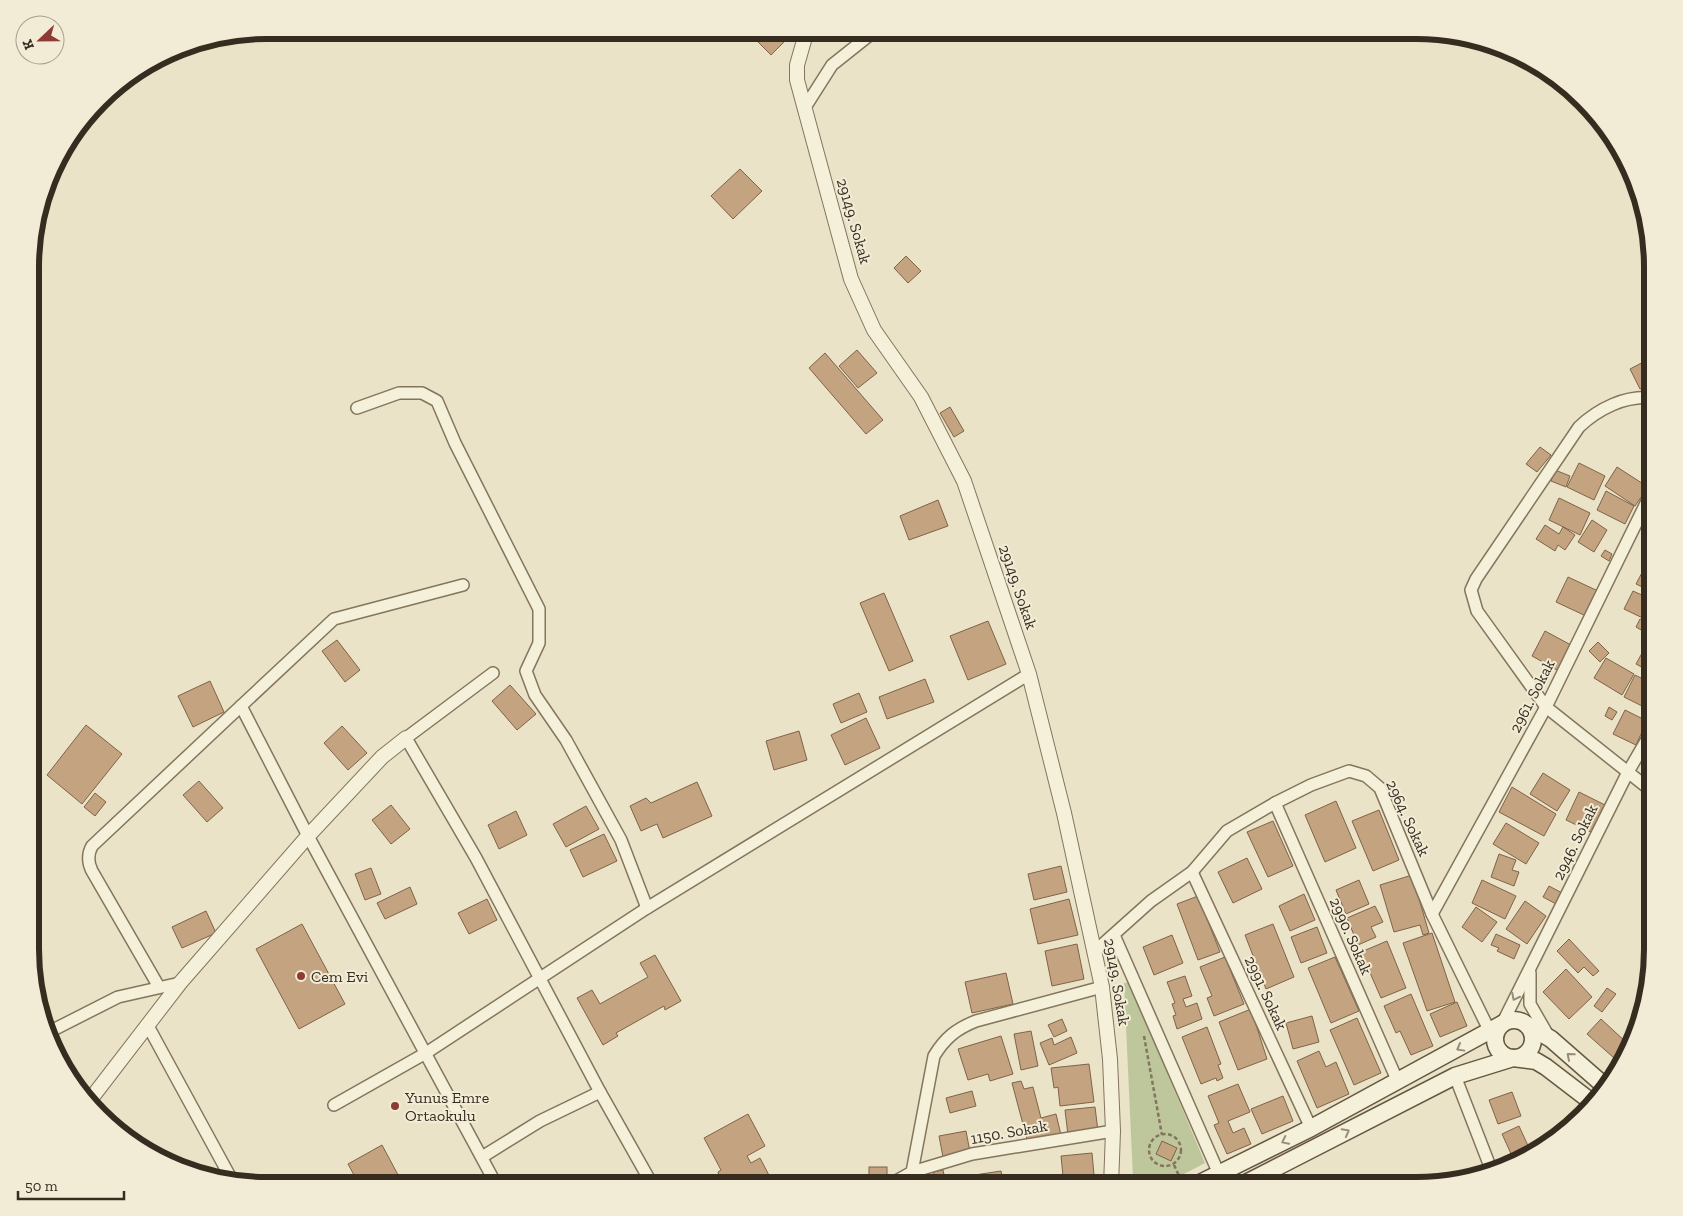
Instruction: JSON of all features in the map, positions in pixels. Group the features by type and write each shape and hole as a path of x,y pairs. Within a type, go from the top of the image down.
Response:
{"main road":[{"path":"1213,1177 1496,1034 1515,1020 1551,1039 1601,1083"},
{"path":"1258,1177 1455,1076 1523,1056 1531,1047 1532,1034 1527,1025"},
{"path":"1496,1034 1503,1054 1512,1058 1536,1061 1588,1099"}],"street":[{"name":"29149. Sokak","path":"804,39 797,65 797,80 852,278 874,330 921,397 964,482 1029,674 1064,813 1102,987 1110,1058 1113,1131 1111,1177"},
{"path":"804,109 832,65 865,39"},
{"path":"357,408 399,393 422,393 437,400 459,451 539,610 539,643 526,671 535,695 566,740 620,840 647,908"},
{"path":"1644,399 1624,400 1592,415 1579,427 1476,579 1471,590 1477,611 1546,707 1644,785"},
{"name":"2961. Sokak","path":"1432,914 1546,707 1644,505"},
{"path":"159,987 92,871 88,862 89,851 92,846 334,619 463,585"},
{"path":"93,1097 180,983 308,836 382,757 493,673"},
{"path":"334,1105 426,1053 542,979 647,908 1029,674"},
{"path":"241,706 308,836 492,1177"},
{"path":"406,738 476,858 542,979 600,1092 648,1177"},
{"name":"2946. Sokak","path":"1496,1034 1518,990 1530,972 1628,772 1644,743"},
{"name":"2964. Sokak","path":"1094,952 1151,901 1192,872 1227,831 1275,803 1311,785 1349,772 1358,772 1373,781 1380,788 1432,914 1496,1034"},
{"name":"2990. Sokak","path":"1275,803 1398,1082"},
{"name":"2991. Sokak","path":"1192,872 1310,1128"},
{"path":"1114,935 1219,1174"},
{"path":"1527,1025 1530,1004 1530,972"},
{"path":"53,1030 118,997 180,983"},
{"path":"912,1172 934,1056 943,1040 958,1028 976,1021 1102,987"},
{"path":"1530,1004 1551,1039"},
{"path":"148,1026 229,1174"},
{"path":"1455,1076 1490,1165"},
{"path":"482,1157 540,1121 600,1092"},
{"name":"1150. Sokak","path":"903,1177 912,1172 972,1154 1113,1131"}],"path":[{"path":"1143,1032 1162,1135"},
{"path":"1162,1135 1174,1138 1180,1146 1180,1156 1174,1164 1168,1166 1158,1165 1151,1157 1149,1147 1152,1142 1162,1135"},
{"path":"1174,1164 1180,1177"}],"green space":[{"path":"1129,982 1205,1163 1178,1177 1133,1177 1124,983"}],"building":[{"path":"755,39 787,39 771,55"},
{"path":"740,169 762,191 733,219 711,196"},
{"path":"906,256 921,271 908,283 894,268"},
{"path":"857,350 877,373 858,388 839,366"},
{"path":"825,353 883,420 866,434 809,368"},
{"path":"1644,362 1644,387 1640,389 1630,369"},
{"path":"950,407 964,431 954,437 940,413"},
{"path":"1540,447 1551,455 1537,472 1526,464"},
{"path":"1579,463 1605,476 1594,500 1567,487"},
{"path":"1617,467 1644,484 1644,493 1635,506 1605,486"},
{"path":"1555,470 1570,476 1566,487 1551,481"},
{"path":"1606,491 1634,506 1625,524 1597,510"},
{"path":"1559,498 1590,513 1580,535 1549,520"},
{"path":"938,500 948,526 909,540 900,516"},
{"path":"1592,520 1607,530 1594,552 1578,542"},
{"path":"1545,525 1559,534 1563,527 1575,535 1565,550 1558,545 1555,551 1536,539"},
{"path":"1605,550 1612,554 1609,561 1601,556"},
{"path":"1644,569 1644,588 1636,584"},
{"path":"1568,577 1598,591 1586,616 1556,602"},
{"path":"1633,591 1644,596 1644,619 1624,609"},
{"path":"884,593 913,661 889,671 860,603"},
{"path":"1640,619 1644,621 1643,631 1636,627"},
{"path":"988,621 1006,664 968,680 950,636"},
{"path":"1545,631 1571,645 1557,670 1532,656"},
{"path":"337,640 360,670 345,682 322,651"},
{"path":"1598,642 1609,653 1600,662 1589,651"},
{"path":"1644,649 1644,668 1636,664"},
{"path":"1606,658 1634,674 1622,695 1594,678"},
{"path":"1635,675 1644,680 1644,707 1624,697"},
{"path":"925,679 934,702 887,719 879,697"},
{"path":"210,681 224,712 193,727 178,696"},
{"path":"510,685 536,714 517,730 492,701"},
{"path":"859,693 867,712 841,723 833,704"},
{"path":"1609,707 1617,712 1612,720 1605,716"},
{"path":"1625,710 1644,720 1644,728 1636,745 1613,734"},
{"path":"866,718 880,748 845,765 831,735"},
{"path":"86,725 122,754 82,804 47,775"},
{"path":"342,726 367,753 348,770 324,743"},
{"path":"799,731 807,760 774,770 766,741"},
{"path":"1543,773 1570,790 1557,811 1530,794"},
{"path":"199,781 223,808 207,822 183,795"},
{"path":"697,782 712,816 663,838 657,824 641,831 630,806 646,798 651,803"},
{"path":"1512,787 1556,814 1544,836 1499,812"},
{"path":"1579,792 1605,805 1591,832 1566,820"},
{"path":"95,793 106,802 95,816 84,807"},
{"path":"1336,801 1356,848 1325,862 1305,815"},
{"path":"391,805 410,829 391,844 372,820"},
{"path":"586,806 599,829 566,847 553,824"},
{"path":"1379,810 1399,860 1373,871 1352,821"},
{"path":"516,811 527,835 499,849 488,825"},
{"path":"1273,821 1293,866 1268,877 1247,832"},
{"path":"1506,823 1539,843 1526,864 1493,844"},
{"path":"604,834 617,861 583,877 570,850"},
{"path":"1499,854 1516,860 1512,870 1519,872 1514,886 1491,877"},
{"path":"1247,858 1262,889 1233,903 1218,872"},
{"path":"1061,866 1067,892 1034,900 1028,874"},
{"path":"371,868 381,894 365,900 355,874"},
{"path":"1412,875 1429,933 1423,935 1420,925 1394,932 1380,885"},
{"path":"1359,880 1369,904 1346,914 1336,890"},
{"path":"1482,880 1516,896 1505,919 1472,903"},
{"path":"1549,886 1564,894 1558,905 1543,897"},
{"path":"410,887 417,904 385,919 377,903"},
{"path":"1304,894 1315,920 1290,931 1279,906"},
{"path":"1198,896 1220,952 1198,960 1177,904"},
{"path":"487,899 497,920 469,934 458,913"},
{"path":"1069,899 1078,935 1038,944 1030,909"},
{"path":"1525,901 1546,916 1527,944 1506,929"},
{"path":"1375,906 1383,922 1371,927 1376,937 1358,945 1347,918"},
{"path":"1476,907 1497,922 1482,942 1462,927"},
{"path":"206,911 216,933 182,948 172,927"},
{"name":"Cem Evi","path":"302,924 345,1004 299,1029 256,949"},
{"path":"1273,924 1294,977 1266,989 1245,935"},
{"path":"1317,927 1327,953 1301,963 1291,937"},
{"path":"1432,933 1455,1002 1427,1011 1403,943"},
{"path":"1496,934 1520,945 1514,959 1497,951 1499,948 1491,945"},
{"path":"1172,935 1183,963 1154,975 1143,947"},
{"path":"1569,939 1599,971 1593,976 1584,967 1578,973 1557,951"},
{"path":"1387,941 1406,988 1381,998 1361,952"},
{"path":"1077,944 1084,979 1052,986 1045,951"},
{"path":"655,955 681,1001 665,1010 664,1006 616,1033 618,1036 603,1045 577,998 592,990 600,1004 648,977 640,963"},
{"path":"1225,957 1244,1004 1214,1016 1207,998 1212,996 1200,967"},
{"path":"1335,957 1359,1011 1331,1023 1308,968"},
{"path":"1566,969 1592,997 1569,1019 1543,992"},
{"path":"1006,973 1013,1004 972,1013 965,982"},
{"path":"1185,976 1192,996 1183,999 1186,1007 1197,1003 1202,1019 1177,1029 1173,1016 1176,1015 1172,1004 1175,1003 1167,982"},
{"path":"1607,988 1616,994 1602,1012 1594,1006"},
{"path":"1411,994 1433,1046 1411,1055 1400,1031 1396,1033 1384,1006"},
{"path":"1457,1002 1467,1026 1440,1037 1430,1014"},
{"path":"1251,1009 1267,1059 1238,1070 1219,1022"},
{"path":"1312,1016 1319,1042 1293,1049 1286,1023"},
{"path":"1357,1018 1381,1073 1354,1085 1330,1030"},
{"path":"1062,1019 1067,1031 1054,1037 1048,1025"},
{"path":"1601,1019 1625,1041 1614,1058 1587,1034"},
{"path":"1207,1027 1221,1064 1218,1065 1223,1078 1217,1081 1216,1078 1201,1084 1182,1037"},
{"path":"1031,1031 1038,1066 1021,1070 1014,1034"},
{"path":"1001,1036 1013,1074 990,1081 988,1074 968,1080 958,1049"},
{"path":"1071,1037 1077,1053 1049,1065 1040,1043 1052,1038 1054,1045"},
{"path":"1319,1051 1326,1067 1336,1062 1349,1094 1317,1108 1297,1061"},
{"path":"1089,1064 1094,1102 1060,1106 1058,1087 1054,1088 1051,1068"},
{"path":"1021,1081 1024,1089 1033,1087 1041,1118 1056,1114 1061,1135 1028,1143 1012,1083"},
{"path":"1238,1084 1250,1112 1228,1121 1233,1133 1244,1128 1251,1144 1227,1154 1214,1125 1219,1123 1208,1096"},
{"path":"972,1091 976,1106 950,1113 946,1098"},
{"path":"1512,1092 1521,1116 1498,1124 1489,1100"},
{"path":"1283,1096 1293,1121 1262,1134 1251,1109"},
{"path":"1095,1107 1098,1131 1068,1135 1065,1110"},
{"path":"748,1114 765,1146 747,1156 751,1163 760,1158 770,1177 719,1177 718,1172 721,1170 704,1138"},
{"path":"1519,1126 1529,1148 1512,1156 1502,1134"},
{"path":"966,1131 970,1152 943,1157 939,1136"},
{"path":"1162,1141 1177,1148 1171,1161 1156,1154"},
{"path":"382,1145 399,1177 355,1177 348,1164"},
{"path":"1092,1153 1094,1177 1063,1177 1061,1156"},
{"path":"869,1167 887,1167 887,1177 869,1177"},
{"path":"943,1170 944,1177 934,1177 933,1172"},
{"path":"1001,1171 1002,1177 968,1177"}],"place":[{"name":"Cem Evi","path":"301,976"},
{"name":"Yunus Emre Ortaokulu","path":"395,1106"}]}
